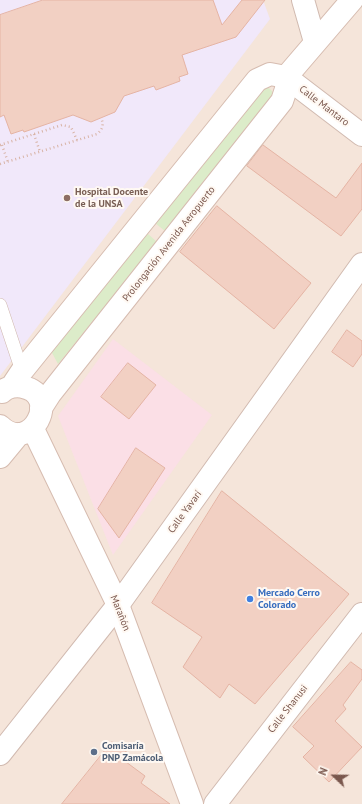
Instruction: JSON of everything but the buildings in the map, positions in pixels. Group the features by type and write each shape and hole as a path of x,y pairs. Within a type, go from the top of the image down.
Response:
{"street":[{"path":"303,0 315,42"},
{"path":"42,408 35,393 28,388 12,384 257,80 270,74 286,76 352,0"},
{"name":"Calle Mantaro","path":"286,76 362,135"},
{"name":"Prolongación Avenida Aeropuerto","path":"17,429 38,423 42,408 50,394 282,101 286,89 286,76"},
{"name":"Calle Yavarí","path":"0,754 118,605 362,264"},
{"path":"0,457 17,429"},
{"name":"Marañón","path":"17,429 118,605 192,804"},
{"name":"Calle Shanusi","path":"215,804 362,614"}],"lane":[{"path":"0,305 12,384"}],"path":[{"path":"0,164 97,134 101,131 103,122 101,118"},
{"path":"8,162 1,145 62,125 71,127 77,140"},
{"path":"34,134 40,152"}],"shaded area":[{"path":"0,0 362,0 362,804 0,804"},
{"name":"Hospital Docente de la UNSA","path":"0,0 263,0 270,19 0,376"},
{"path":"113,339 212,415 113,555 58,416"}],"green space":[{"path":"269,88 273,95 165,231 155,223 261,90"},
{"path":"147,233 157,242 58,364 51,351"}],"place":[{"name":"Hospital Docente de la UNSA","path":"67,198"},
{"name":"Mercado Cerro Colorado","path":"250,599"},
{"name":"Comisaría PNP Zamácola","path":"94,752"}]}
